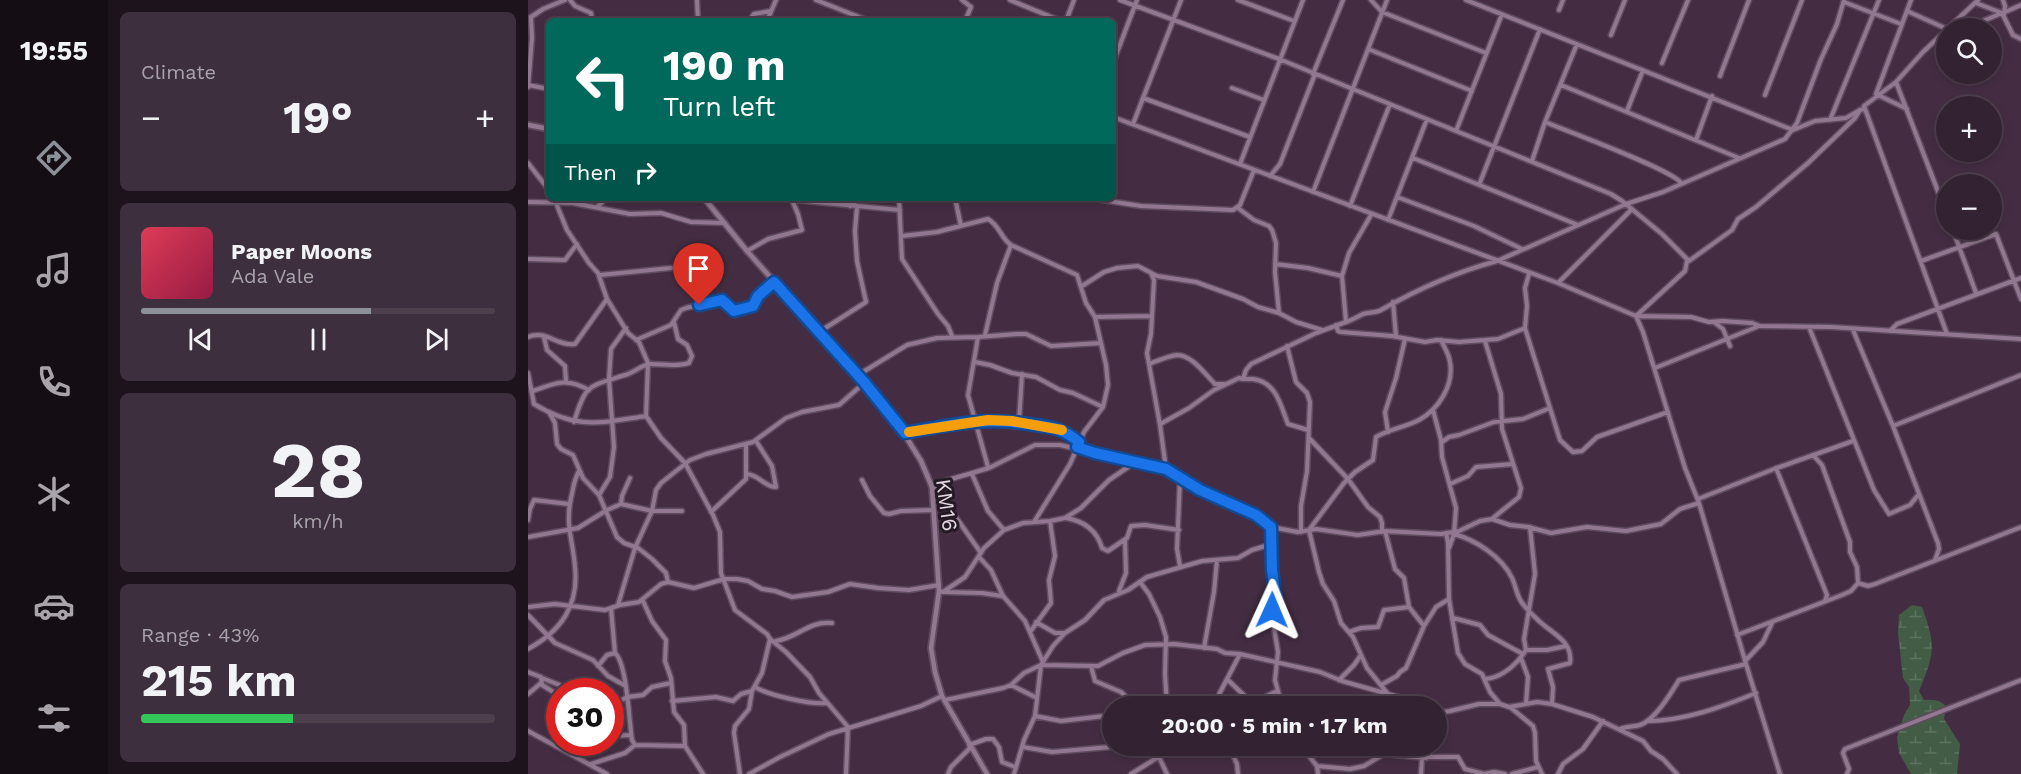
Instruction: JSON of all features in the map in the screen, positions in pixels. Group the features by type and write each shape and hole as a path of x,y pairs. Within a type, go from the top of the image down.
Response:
{"street":[{"path":"546,89 528,86 532,38 530,17 564,0 591,13 592,18"},
{"path":"697,0 698,18"},
{"path":"769,18 776,0"},
{"path":"816,0 861,18"},
{"path":"962,0 971,2 971,9 966,18"},
{"path":"1010,0 1055,18"},
{"path":"1065,18 1074,0"},
{"path":"1120,0 1353,88 1611,194 1662,234 1687,260"},
{"path":"1116,55 1137,0"},
{"path":"1133,124 1180,0"},
{"path":"1238,0 1294,21"},
{"path":"1240,164 1303,0"},
{"path":"1270,176 1280,164 1343,0"},
{"path":"1371,0 1383,12 1486,53"},
{"path":"1313,192 1387,0"},
{"path":"1466,0 1793,130 1810,122 1846,118 1862,109"},
{"path":"1559,10 1563,0"},
{"path":"1611,35 1626,0"},
{"path":"1662,63 1688,0"},
{"path":"1720,76 1749,0"},
{"path":"1765,95 1802,0"},
{"path":"1830,120 1879,0"},
{"path":"1875,96 1911,0"},
{"path":"2003,0 2004,13 2013,34 2021,39"},
{"path":"1243,379 1246,369 1251,364 1322,330 1380,311 1393,302 1439,280 1497,261 1626,204 1657,194 1785,139 1793,130 1837,24 1844,1 1902,24"},
{"path":"1959,18 1977,2 2004,13"},
{"path":"1991,18 2021,5"},
{"path":"1907,11 1936,23"},
{"path":"751,18 754,14 771,12"},
{"path":"1456,131 1502,14"},
{"path":"1479,185 1540,29"},
{"path":"1687,260 1692,260 1731,230 1740,218 1757,207 1814,158 1855,118 1866,103 1896,82 1936,41"},
{"path":"1116,43 1120,45"},
{"path":"1532,161 1545,122 1577,44"},
{"path":"1368,49 1472,91"},
{"path":"1626,111 1644,70"},
{"path":"1896,82 1936,186"},
{"path":"1561,85 1740,158"},
{"path":"1233,88 1264,100"},
{"path":"1696,140 1712,96"},
{"path":"1875,96 1907,109"},
{"path":"1144,98 1250,137"},
{"path":"1350,206 1390,104"},
{"path":"1862,109 1947,334"},
{"path":"1116,118 1528,274 1558,283 1636,316 1690,317 1713,322 1752,323 1760,326"},
{"path":"1388,220 1426,119"},
{"path":"1545,122 1676,177 1681,183"},
{"path":"528,125 546,128"},
{"path":"1413,158 1578,225"},
{"path":"528,163 546,186"},
{"path":"1109,201 1142,206 1204,207 1230,211 1238,208 1254,170"},
{"path":"1397,197 1474,226 1523,249"},
{"path":"528,202 546,201"},
{"path":"556,201 567,230 599,275 607,299 632,338 642,348 648,363 646,416 661,438 685,463 711,512 720,532 720,568 735,610 767,634 810,677 848,727 846,774"},
{"path":"562,201 633,214 661,213 691,222 725,223"},
{"path":"597,207 604,201"},
{"name":"KM16","path":"707,201 747,251 864,382 905,433 921,460 931,486 940,589 931,648 935,672 944,698 987,774"},
{"path":"747,251 768,239 802,230 801,220 789,201"},
{"path":"806,201 900,210"},
{"path":"850,206 856,201"},
{"path":"899,201 904,263 948,326 952,336"},
{"path":"956,201 961,226"},
{"path":"819,332 866,302 857,261 855,231 857,207"},
{"path":"1238,208 1254,220 1271,228 1276,243 1275,264 1279,313"},
{"path":"1558,283 1632,209"},
{"path":"1346,322 1342,276 1349,253 1371,215"},
{"path":"902,236 929,234 990,220 1011,245 1074,273 1082,286 1086,303 1095,317 1108,377 1103,407 1088,427 1070,464 1034,522"},
{"path":"1921,261 1996,234 2021,299"},
{"path":"1956,240 1976,293"},
{"path":"528,259 565,260 577,244"},
{"path":"985,335 997,283 1011,245"},
{"path":"1636,316 1684,271 1687,260"},
{"path":"1275,264 1308,268 1342,276"},
{"path":"1082,286 1094,277 1117,268 1138,266 1160,277 1196,282 1322,330"},
{"path":"599,275 671,268"},
{"path":"1151,272 1154,280 1147,354 1166,469"},
{"path":"1528,274 1525,328 1560,440 1574,452 1586,449 1597,437 1668,412"},
{"path":"1890,331 1897,324 2021,278"},
{"path":"636,340 674,322 683,309 724,301 734,311 753,306 758,296 774,282"},
{"path":"528,337 537,334 575,344 581,338 596,311 607,299"},
{"path":"1393,302 1396,336"},
{"path":"1095,317 1151,316"},
{"path":"1636,316 1698,501 1780,774"},
{"path":"574,422 580,400 589,390 609,379 626,375 648,363 685,365 691,360 692,356 687,345 678,339 674,322"},
{"path":"1713,322 1723,329 1730,346"},
{"path":"1655,368 1760,326 1778,325 2021,339"},
{"path":"1336,326 1341,332 1396,336 1425,342 1485,341 1498,339 1525,328"},
{"path":"1809,327 1853,441 1874,490 1889,514 1910,506 1919,494"},
{"path":"599,495 608,482 614,447 609,379 612,346 626,328"},
{"path":"1853,330 1893,426 1938,546 1935,560"},
{"path":"858,375 907,345 952,336 1026,334 1042,343 1059,347 1101,344"},
{"path":"544,337 547,350 565,366 566,381"},
{"path":"978,337 969,396 988,468"},
{"path":"1388,432 1385,412 1405,339"},
{"path":"1388,694 1367,668 1349,632 1341,623 1334,601 1322,579 1314,557 1309,530 1348,479 1371,462 1376,437 1420,420 1444,397 1451,366 1441,340"},
{"path":"1485,341 1501,394 1500,421 1521,493 1492,519"},
{"path":"1287,346 1296,382 1307,393 1310,402 1309,437 1301,506 1302,532"},
{"path":"1149,364 1173,356 1181,356 1197,366 1215,384 1227,384"},
{"path":"975,362 1042,380 1060,390 1073,393 1103,407"},
{"path":"528,373 534,404"},
{"path":"1018,422 1022,374"},
{"path":"1893,426 2021,375"},
{"path":"1160,425 1214,390 1239,378 1254,379 1267,386 1279,397 1288,424 1308,430"},
{"path":"533,391 566,381 589,390"},
{"path":"618,605 636,547 652,511 658,486 685,463 706,454 756,441 793,415 839,405 864,382"},
{"path":"528,404 534,404 550,414 574,422 589,424 646,416"},
{"path":"1441,443 1449,437 1500,421 1523,419 1550,408"},
{"path":"1433,410 1442,457 1456,508 1454,533 1448,549"},
{"path":"550,414 555,423 557,444 573,456 583,478 599,495 616,537 636,547 662,568 668,582"},
{"path":"905,433 976,421 1018,422 1058,428 1078,445"},
{"path":"1309,437 1348,479 1368,507 1380,517 1395,569 1404,578 1409,607 1424,626"},
{"path":"747,474 776,487 772,466 756,441"},
{"path":"1454,533 1480,520 1492,519 1510,525 1551,532 1587,527 1621,531 1661,524 1680,509 1698,501 1812,454 1853,441"},
{"path":"711,512 745,482 746,445"},
{"path":"931,486 988,468 1035,445 1078,445 1166,469 1200,490 1256,515 1271,527 1302,532 1323,530 1358,535 1383,532 1454,533 1476,542 1504,567 1512,577 1521,602 1539,621 1561,637 1571,654 1570,663 1548,669 1553,687 1552,704"},
{"path":"1737,635 1850,592 1858,583 1857,567 1850,552 1850,542 1822,465 1812,454"},
{"path":"940,589 965,577 980,555 1004,530 1017,524 1050,522 1065,518 1081,508 1109,480 1134,462"},
{"path":"1450,484 1468,476 1476,467 1514,464"},
{"path":"1776,468 1827,595 1833,599"},
{"path":"528,649 549,636 572,606 575,565 568,531 569,504 572,483 579,471"},
{"path":"972,474 988,511 1004,530"},
{"path":"621,504 630,478"},
{"path":"1180,479 1177,549 1180,566"},
{"path":"862,480 870,496 884,513 934,510"},
{"path":"931,486 937,490 991,570 1003,596 1025,621 1042,664"},
{"path":"528,519 534,500 569,504"},
{"path":"528,537 568,531 582,526 621,504 652,511 682,511"},
{"path":"1065,518 1078,521 1096,533 1104,550 1111,550 1125,540"},
{"path":"1030,633 1051,603 1049,580 1055,555 1050,522"},
{"path":"1118,593 1126,573 1125,540 1131,526 1179,530"},
{"path":"1271,527 1272,570 1276,598 1272,616 1278,652 1275,680 1279,696"},
{"path":"1526,703 1528,677 1523,654 1524,639 1535,574 1530,527"},
{"path":"1858,583 1868,586 1875,584 2021,527"},
{"path":"1446,533 1449,599 1460,657 1465,664 1479,671 1486,679 1490,692 1500,704"},
{"path":"1014,774 1024,740 1035,716 1042,664 1053,646 1065,633 1085,620 1104,600 1128,590 1151,576 1180,566 1238,558 1272,544"},
{"path":"1204,648 1217,560"},
{"path":"528,607 555,604 599,610 642,602 661,584 668,582 694,588 724,579 743,580 765,590 792,597 828,592 850,584 891,589 940,589 1003,596"},
{"path":"1140,582 1149,594 1160,617 1166,644 1166,696"},
{"path":"1825,602 1827,595"},
{"path":"1381,686 1406,668 1424,626 1436,607 1449,599"},
{"path":"642,602 666,640 665,661 671,683 675,716 684,725 685,746 703,774"},
{"path":"1349,632 1361,628 1378,627 1384,610 1409,607"},
{"path":"611,608 615,653 622,664 634,746"},
{"path":"528,615 559,645 589,658 608,676 625,685"},
{"path":"1452,617 1480,625 1488,635 1523,654"},
{"path":"773,640 790,638 819,622 832,623"},
{"path":"1036,622 1055,633 1065,633"},
{"path":"1620,729 1646,721 1666,702 1678,680 1745,662 1763,642 1773,622"},
{"path":"740,774 735,726 748,709 753,689 762,673 773,640"},
{"path":"749,774 802,746 848,727 944,698 995,690 1011,685 1024,673 1042,664 1101,665 1123,653 1145,645 1166,644 1240,654 1325,674 1395,696"},
{"path":"1486,679 1502,674 1523,654 1566,646"},
{"path":"598,666 604,657 615,653"},
{"path":"1218,696 1240,654"},
{"path":"1339,680 1361,655"},
{"path":"1091,666 1095,681 1121,692 1125,696"},
{"path":"528,672 546,681"},
{"path":"1227,679 1245,696"},
{"path":"528,694 542,680"},
{"path":"542,680 546,688"},
{"path":"1847,774 1849,769 1843,753 1845,749 2021,680"},
{"path":"624,699 643,695 652,687 671,683"},
{"path":"1011,685 1038,698"},
{"path":"672,701 716,697 733,701 741,694 753,689 816,703 828,703"},
{"path":"1268,696 1277,691"},
{"path":"1646,721 1693,714 1726,705 1756,693"},
{"path":"1509,707 1544,702 1603,722 1642,741 1651,752 1663,759 1677,774"},
{"path":"1447,711 1479,704 1500,704 1509,707 1533,726 1536,758 1542,774"},
{"path":"1035,716 1061,721 1102,717"},
{"path":"1558,774 1563,764 1583,749 1603,722"},
{"path":"528,731 546,740"},
{"path":"624,735 631,735"},
{"path":"948,774 951,767 970,746 986,739 993,739 999,747 1002,762 1015,767"},
{"path":"591,764 624,753 634,746 685,746"},
{"path":"1023,747 1052,752 1102,747"},
{"path":"1317,766 1350,770 1364,766 1384,754 1422,758 1458,757 1466,769 1484,774 1494,772 1505,774"},
{"path":"576,756 607,774"},
{"path":"1233,756 1238,774"},
{"path":"1309,756 1317,766 1318,774"},
{"path":"1131,774 1159,757 1167,774"},
{"path":"1421,774 1422,758"},
{"path":"1512,774 1538,767"}],"green space":[{"path":"1912,605 1922,607 1930,631 1932,649 1919,691 1924,700 1939,701 1951,711 1945,713 1944,719 1960,744 1957,774 1911,774 1899,753 1897,737 1910,705 1909,687 1903,678 1898,633 1899,615"}],"slow traffic":[{"path":"909,432 988,420 1049,426 1062,430"}],"route":[{"path":"699,305 722,300 734,311 753,306 758,296 774,282 892,414 905,433 988,420 1058,428 1079,442 1077,447 1166,469 1200,490 1256,515 1271,527 1271,557 1276,598 1272,610"}]}
